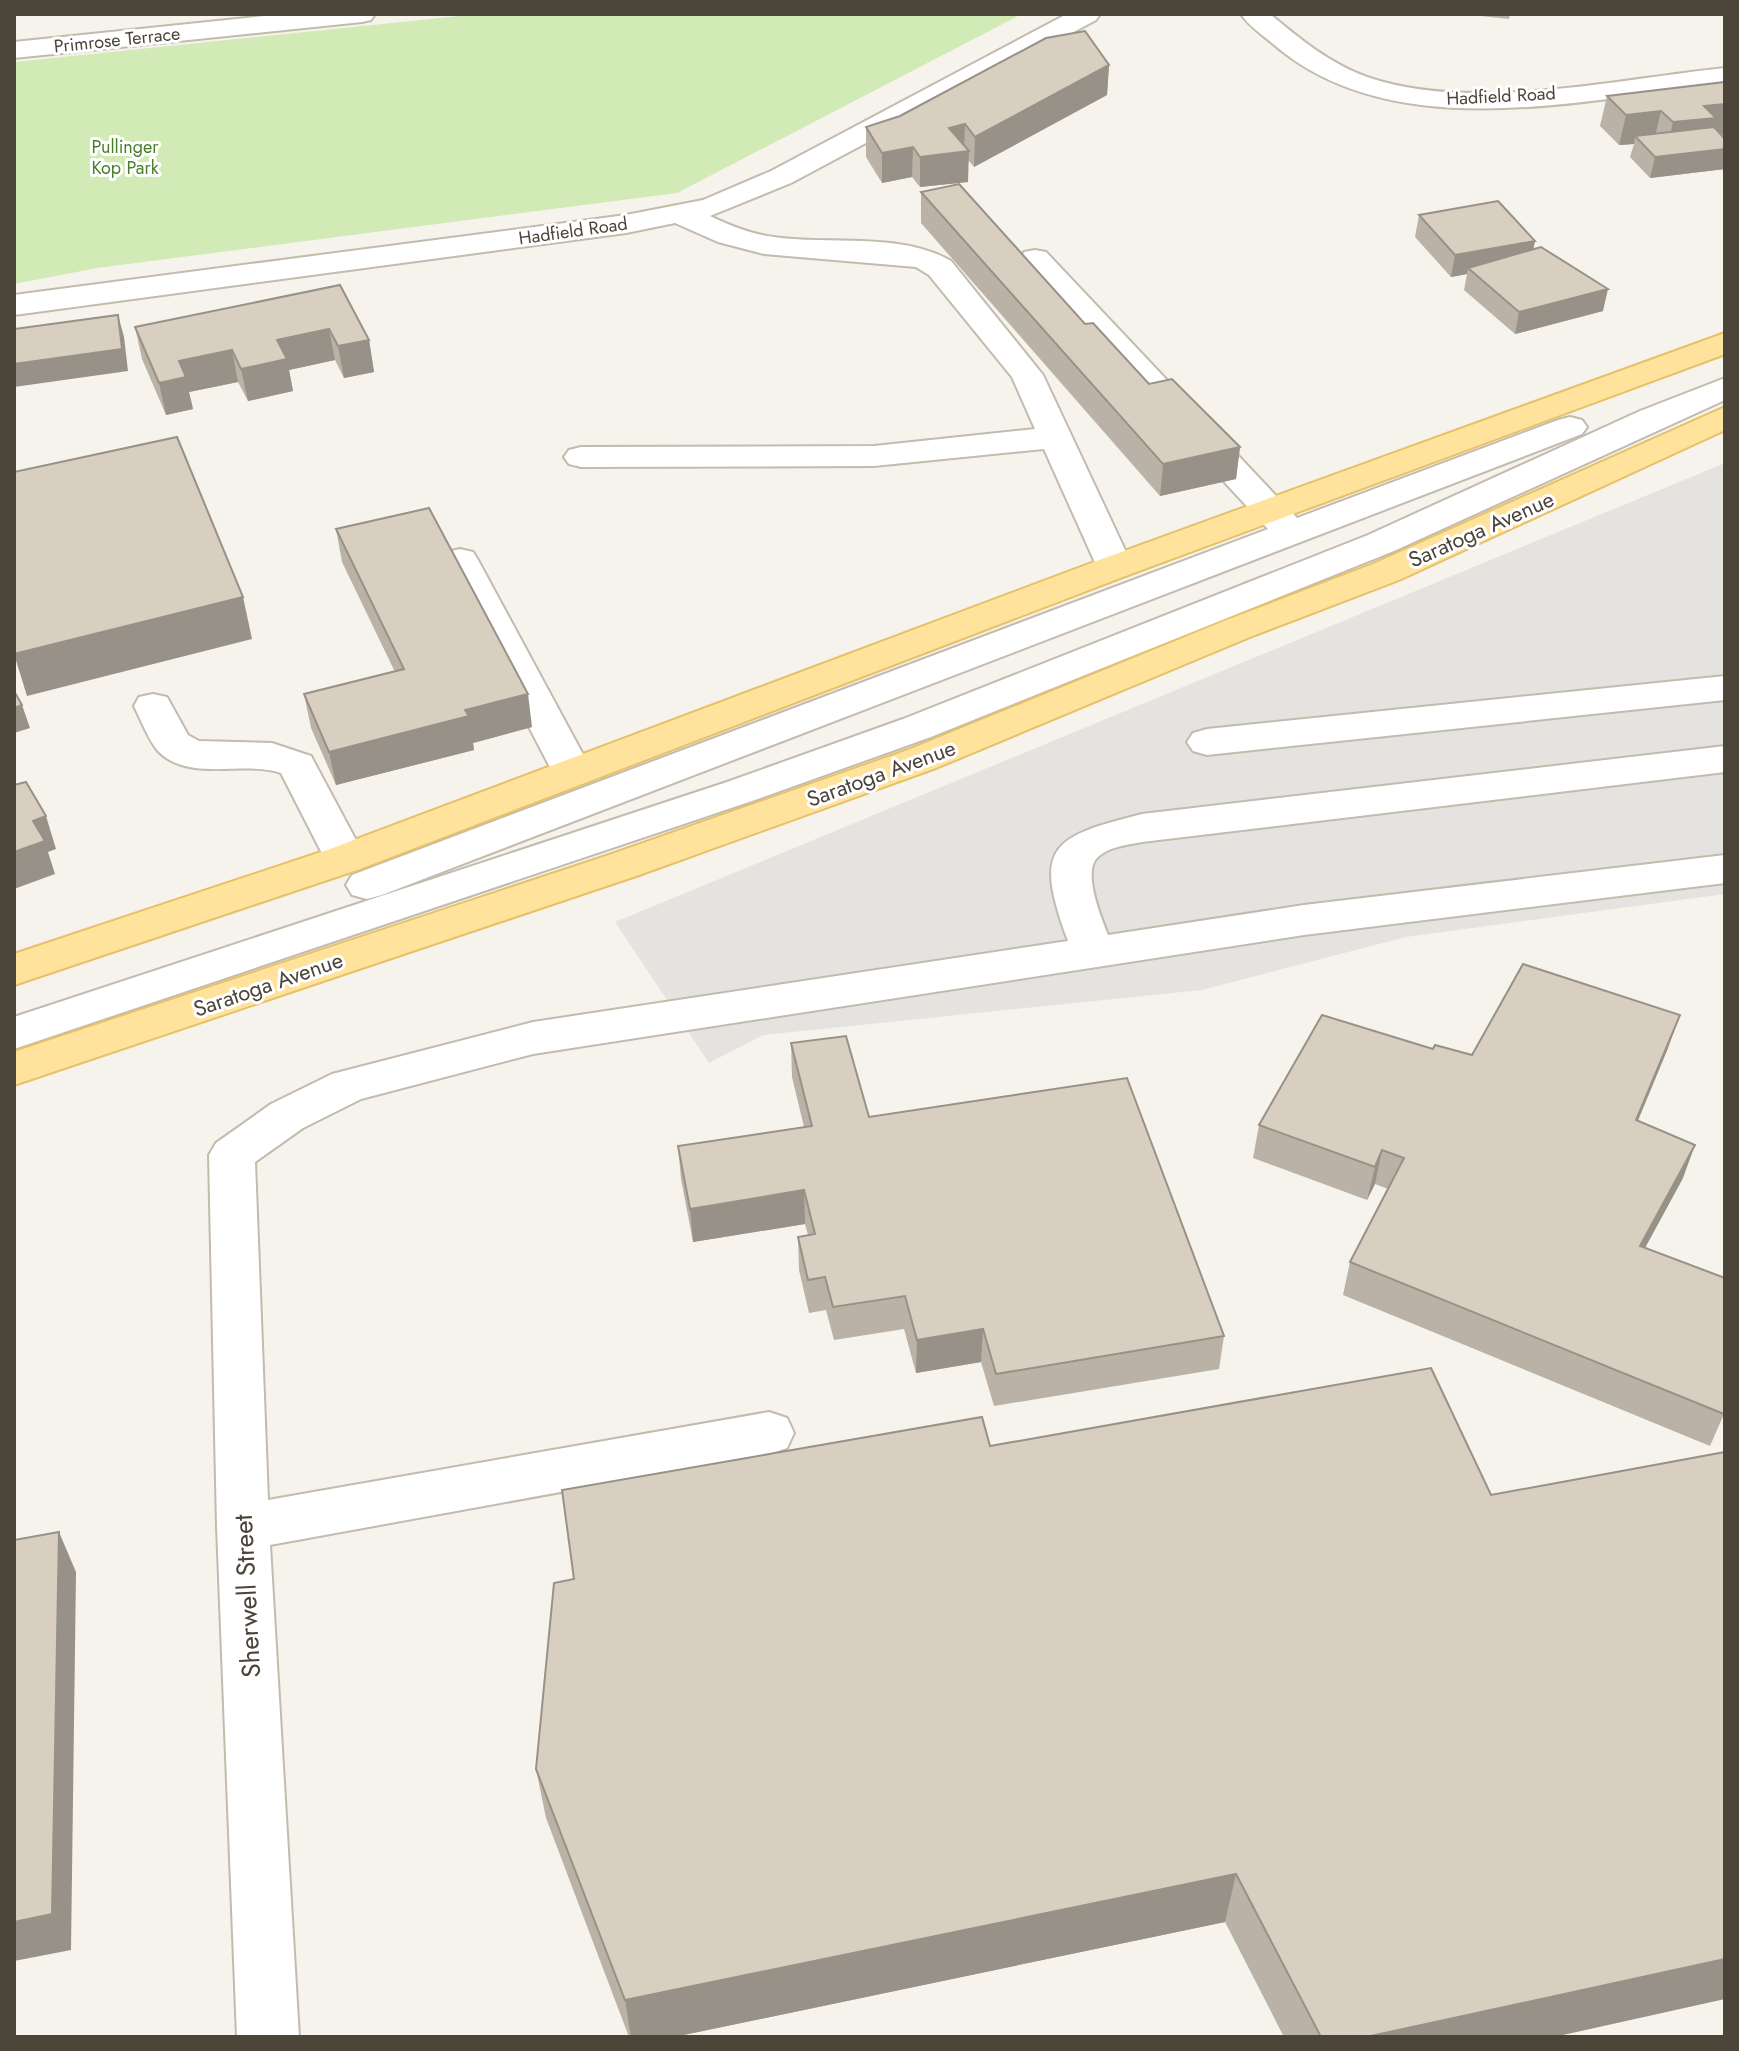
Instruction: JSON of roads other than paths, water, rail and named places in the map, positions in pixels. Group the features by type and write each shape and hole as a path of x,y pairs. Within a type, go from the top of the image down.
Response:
{"main road":[{"path":"14,970 345,859 1115,567 1280,521 1725,343"},
{"name":"Saratoga Avenue","path":"14,1069 624,865 922,759 1237,629 1386,572 1725,417"}],"street":[{"name":"Primrose Terrace","path":"14,50 362,14"},
{"name":"Hadfield Road","path":"14,305 681,215 732,199 781,177 1087,14"},
{"name":"Hadfield Road","path":"1254,14 1296,54 1342,78 1398,95 1433,100 1511,99 1725,76"},
{"path":"681,215 729,236 764,245 906,255 927,260 940,268 1027,375 1115,567"},
{"path":"1035,259 1280,521"},
{"path":"14,1011 173,960 1280,521 1725,368"},
{"path":"14,1033 727,796 917,728 1381,543 1652,418 1725,388"},
{"path":"581,457 874,456 1058,437"},
{"path":"460,560 573,773"},
{"path":"1207,742 1725,688"},
{"path":"153,706 173,743 190,753 228,757 272,756 297,765 345,859"},
{"path":"1725,759 1142,828 1092,842 1080,849 1072,862 1069,877 1093,952 1304,920 1725,869"},
{"name":"Sherwell Street","path":"268,2037 243,1527 232,1155 287,1116 348,1086 533,1038 1093,952"},
{"path":"243,1527 769,1433"}],"park label":[{"name":"Pullinger Kop Park","path":"125,157"}]}
